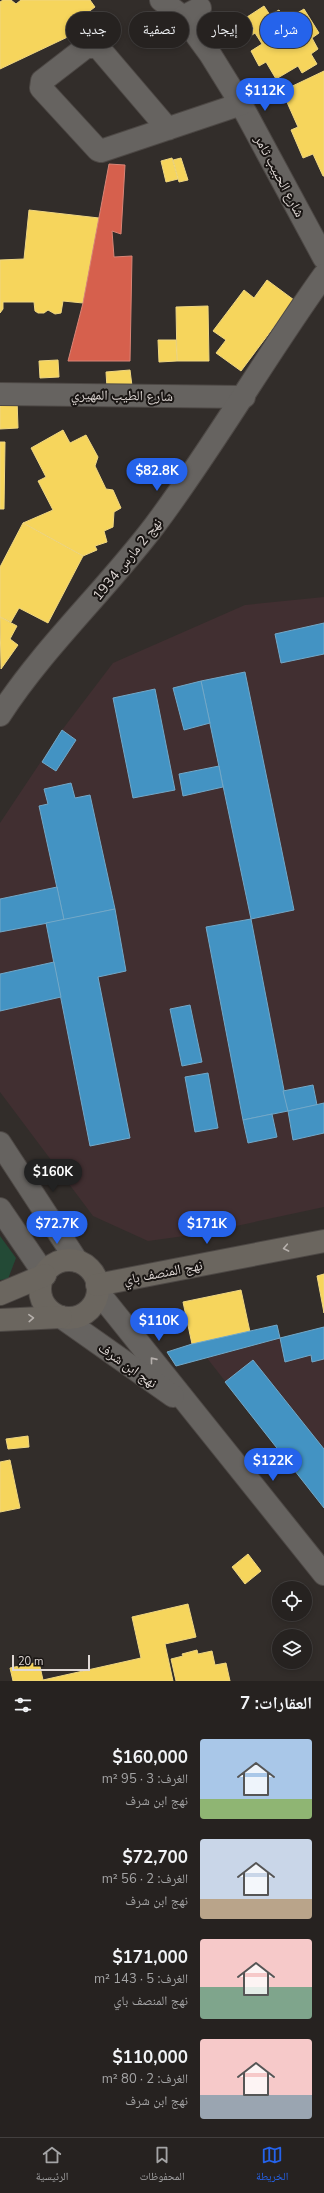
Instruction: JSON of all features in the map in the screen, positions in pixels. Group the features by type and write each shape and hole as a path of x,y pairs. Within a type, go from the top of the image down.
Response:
{"main road":[{"name":"نهج المنصف باي","path":"98,1289 324,1241"},
{"path":"0,1320 76,1317 85,1314 92,1307 98,1289 92,1271 77,1261 58,1262 50,1267 41,1281 41,1298 51,1312 61,1317"},
{"path":"0,1294 45,1275"}],"street":[{"name":"شارع الحبيب ثامر","path":"161,0 191,13 210,54 242,104 324,258"},
{"path":"168,129 98,47 86,47 42,81 42,88 95,149 101,151 168,129 242,104"},
{"name":"نهج 2 مارس 1934","path":"1,713 42,660 155,526 244,397 293,319 324,275"},
{"name":"شارع الطيب المهيري","path":"0,394 244,397"},
{"path":"0,1143 77,1261"},
{"path":"0,1209 45,1275"},
{"name":"نهج ابن شرف","path":"98,1289 324,1574"},
{"name":"نهج ابن شرف","path":"61,1317 195,1412"}],"shaded area":[{"path":"324,597 324,1207 199,1234 148,1241 93,1216 0,1092 0,823 62,730 113,663 245,605"},
{"path":"324,1327 324,1508 207,1358"}],"green space":[{"path":"0,1236 16,1258 8,1279 0,1280"}],"building: سكن":[{"path":"3,0 11,0 16,4 21,0 90,0 95,7 88,12 66,12 66,38 0,69 0,2"},
{"path":"264,6 268,12 260,12 260,41 255,33 252,35 252,30 254,29 252,26 252,14"},
{"path":"304,9 306,12 299,12"},
{"path":"312,22 319,33 312,38"},
{"path":"312,38 318,49 311,54 317,64 302,73 298,66 276,79 266,62 259,66 251,51 260,45 260,48 312,48"},
{"path":"324,71 323,176 313,154 303,158 291,130 298,127 282,91"},
{"path":"172,158 178,179 166,182 161,161"},
{"path":"181,158 188,180 179,182 173,160"},
{"path":"29,210 99,218 83,303 63,301 61,313 55,314 48,310 44,313 38,313 35,311 34,302 3,302 3,309 0,313 0,260 24,259"},
{"path":"267,280 294,300 241,371 216,353 226,340 213,331 244,290 254,298"},
{"path":"208,306 209,361 177,361 176,307"},
{"path":"158,340 176,340 177,361 159,362"},
{"path":"58,360 59,377 40,378 39,361"},
{"path":"130,370 132,386 107,388 106,372"},
{"path":"0,399 17,399 18,428 0,429"},
{"path":"63,430 70,443 86,435 98,457 95,466 106,489 113,490 121,508 114,512 113,527 104,531 107,542 95,546 97,550 83,556 23,523 53,510 38,481 46,477 31,448"},
{"path":"0,442 5,442 4,509 0,509"},
{"path":"23,523 83,556 48,623 19,608 11,622 0,617 0,567"},
{"path":"0,617 17,626 10,639 18,645 1,669"},
{"path":"324,1274 324,1313 317,1276"},
{"path":"241,1290 250,1332 192,1344 183,1302"},
{"path":"28,1436 29,1447 8,1449 6,1439"},
{"path":"10,1460 20,1508 0,1512 0,1462"},
{"path":"248,1554 261,1571 245,1584 232,1567"},
{"path":"188,1604 196,1637 165,1644 173,1681 13,1681 10,1668 39,1662 43,1680 141,1658 132,1617"},
{"path":"197,1650 198,1654 212,1651 215,1665 226,1663 230,1681 176,1681 171,1659"}],"building: متاجر":[{"path":"109,164 125,165 121,234 112,231 114,257 132,256 130,361 68,361 83,303"}],"building: مدارس":[{"path":"324,623 324,654 281,663 275,634"},
{"path":"245,672 294,910 251,919 201,681"},
{"path":"201,681 210,723 184,730 173,688"},
{"path":"155,689 175,790 133,798 113,698"},
{"path":"62,730 76,740 56,771 42,762"},
{"path":"219,766 223,787 183,796 179,774"},
{"path":"71,783 75,798 90,795 115,909 64,920 39,806 48,804 44,789"},
{"path":"57,887 64,920 0,932 0,899"},
{"path":"115,909 126,971 98,977 130,1138 90,1146 46,923"},
{"path":"251,919 288,1111 243,1120 206,927"},
{"path":"54,962 61,997 0,1011 0,974"},
{"path":"190,1005 202,1062 182,1066 170,1009"},
{"path":"208,1073 218,1128 195,1132 185,1077"},
{"path":"313,1085 317,1105 288,1111 283,1091"},
{"path":"324,1103 324,1133 293,1140 288,1111"},
{"path":"272,1114 277,1137 248,1143 243,1120"},
{"path":"277,1325 280,1338 176,1366 167,1352 192,1344"},
{"path":"324,1327 324,1359 312,1362 311,1355 285,1362 280,1338"},
{"path":"253,1360 324,1449 324,1508 225,1382"}]}
